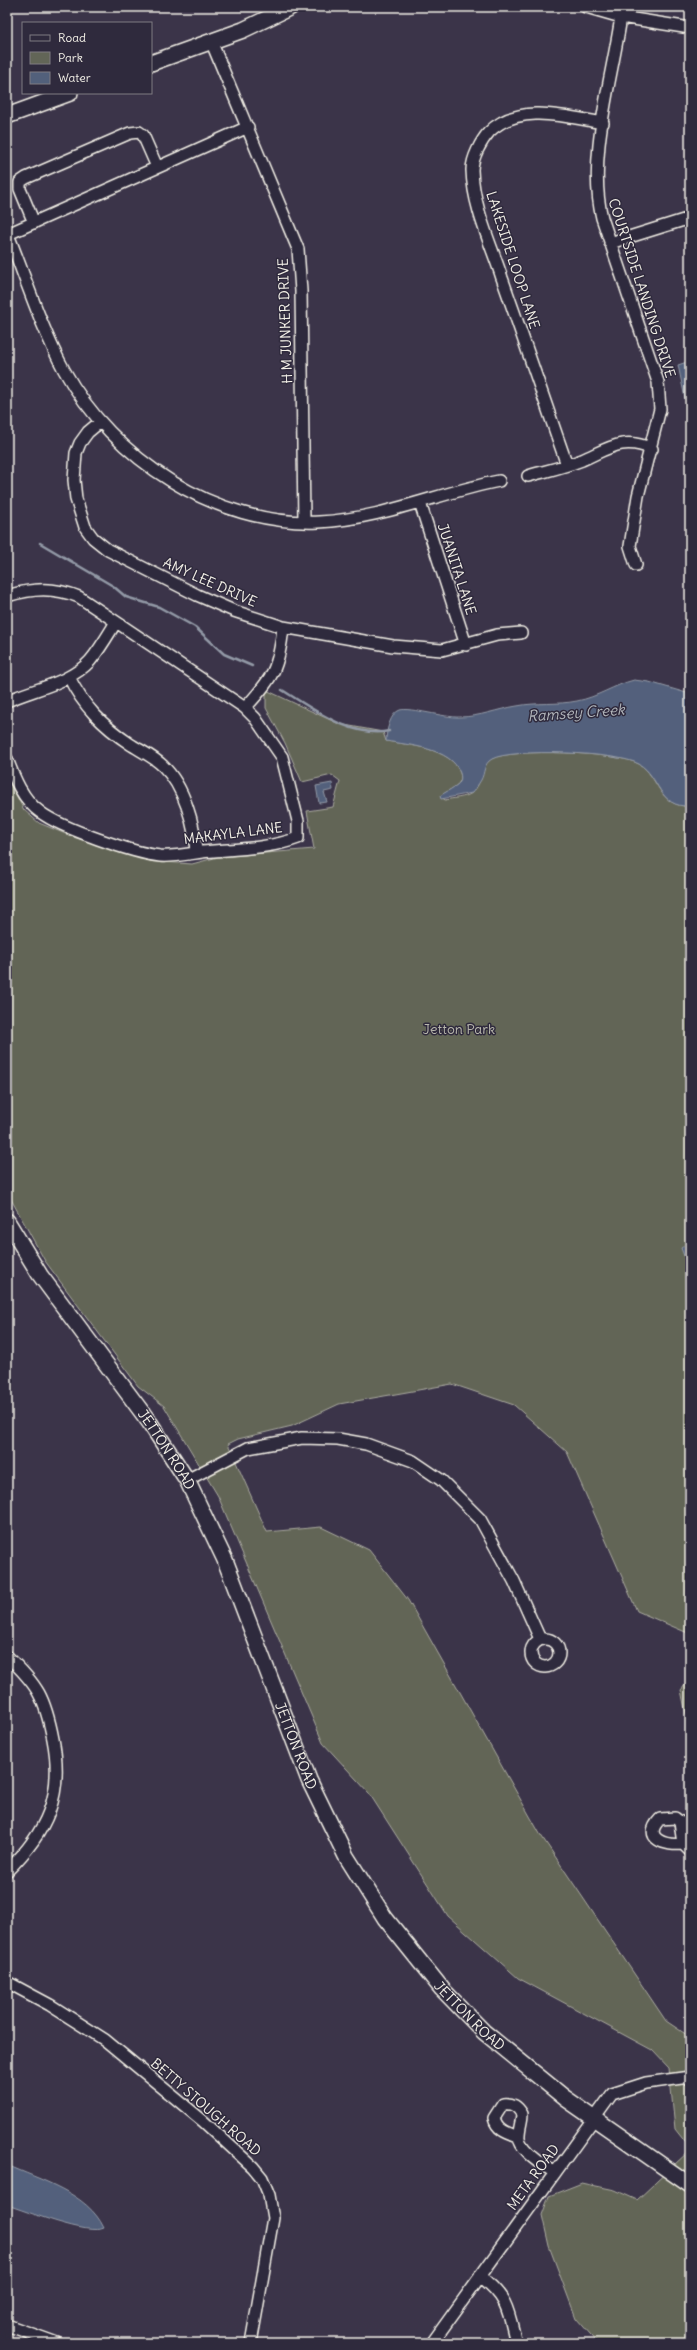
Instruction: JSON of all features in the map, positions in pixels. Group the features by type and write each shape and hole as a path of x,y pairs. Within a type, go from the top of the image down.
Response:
{"street":[{"path":"152,63 243,30 291,7"},
{"path":"586,7 621,17 690,28"},
{"name":"COURTSIDE LANDING DRIVE","path":"621,17 603,123 597,174 597,197 610,243 658,382 660,409 652,449 638,496 630,546 636,565"},
{"name":"H M JUNKER DRIVE","path":"211,41 294,235 300,260 304,521"},
{"path":"7,116 67,94"},
{"name":"LAKESIDE LOOP LANE","path":"567,465 480,213 472,168 478,149 486,137 490,132 504,122 528,115 543,114 603,123"},
{"path":"248,127 34,223 8,233 53,349 76,389 100,422 144,462 198,496 247,512 277,519 319,522 362,517 420,503 456,490 499,481"},
{"path":"34,223 20,189 20,182 26,178 130,133 139,132 143,135 157,167"},
{"path":"610,243 687,219 690,216"},
{"name":"AMY LEE DRIVE","path":"100,422 88,432 80,443 76,453 74,480 80,515 85,527 93,538 108,550 197,595 234,611 283,627 413,649 442,650 466,645 497,635 521,633"},
{"path":"528,476 567,465 613,445 630,443 652,449"},
{"name":"JUANITA LANE","path":"420,503 466,645"},
{"name":"MAKAYLA LANE","path":"7,596 34,589 64,591 80,597 245,708 274,743 282,757 298,821 298,838 262,846 196,853 160,856 146,853 58,823 39,812 24,795 13,776 7,759"},
{"path":"7,701 69,677 90,662 116,622"},
{"path":"245,708 266,686 273,675 282,643 283,627"},
{"path":"69,677 83,702 101,723 164,766 179,790 189,811 195,834 196,853"},
{"name":"JETTON ROAD","path":"7,1221 40,1275 150,1424 187,1480 225,1560 309,1780 343,1850 361,1882 412,1954 465,2014 524,2066 594,2118 690,2185"},
{"path":"187,1480 248,1448 302,1438 338,1439 366,1444 412,1461 441,1480 480,1519 514,1581 540,1640"},
{"path":"7,1656 30,1678 39,1690 48,1715 57,1767 56,1790 50,1812 31,1846 7,1870"},
{"name":"BETTY STOUGH ROAD","path":"7,1982 50,2005 105,2040 203,2121 262,2178 269,2195 273,2218 251,2343"},
{"name":"META ROAD","path":"432,2343 612,2094 646,2082 690,2077"},
{"path":"518,2137 533,2158 555,2173"},
{"path":"480,2276 502,2296 510,2318 516,2343"},
{"path":"7,2325 49,2338 57,2343"}],"green space":[{"name":"Jetton Park","path":"266,690 339,724 383,732 386,741 428,749 448,758 455,765 461,778 456,785 440,796 445,800 462,797 472,793 478,785 487,762 491,759 520,753 565,753 610,757 639,764 646,769 665,797 671,802 679,805 690,806 690,1242 686,1244 684,1256 690,1260 690,1634 637,1611 567,1452 514,1405 452,1384 339,1404 292,1426 238,1439 228,1444 267,1532 321,1527 369,1550 408,1600 540,1834 666,2021 690,2037 690,2148 675,2129 669,2068 652,2050 518,1978 448,1916 369,1793 323,1743 218,1496 164,1406 138,1386 45,1261 7,1192 7,778 24,810 39,823 73,837 150,861 192,864 218,857 314,849 307,811 333,807 340,781 332,775 302,782 285,743 266,708"},
{"path":"690,1679 690,1719 686,1714 681,1690"},
{"path":"690,2150 690,2343 598,2343 576,2318 549,2246 542,2215 549,2196 582,2183 615,2190 637,2200"}],"water":[{"path":"690,361 690,407 686,403 678,365"},
{"path":"634,680 649,682 690,694 690,806 679,805 671,802 665,797 646,769 639,764 610,757 565,753 520,753 492,759 487,763 481,780 472,793 441,799 440,796 460,782 460,774 455,765 448,758 428,749 386,741 391,719 400,710 405,709 446,716 467,717 510,707 577,701 592,697"},
{"path":"332,783 333,790 324,792 327,802 319,803 316,786"},
{"path":"690,1242 690,1260 684,1256 681,1248"},
{"path":"7,2165 48,2182 75,2197 97,2216 104,2228 96,2230 72,2226 7,2205"}],"waterway":[{"name":"Ramsey Creek","path":"40,543 113,586 126,597 159,607 195,627 224,654 252,666"},
{"name":"Ramsey Creek","path":"282,690 319,713 347,726 375,732 389,731"}]}
